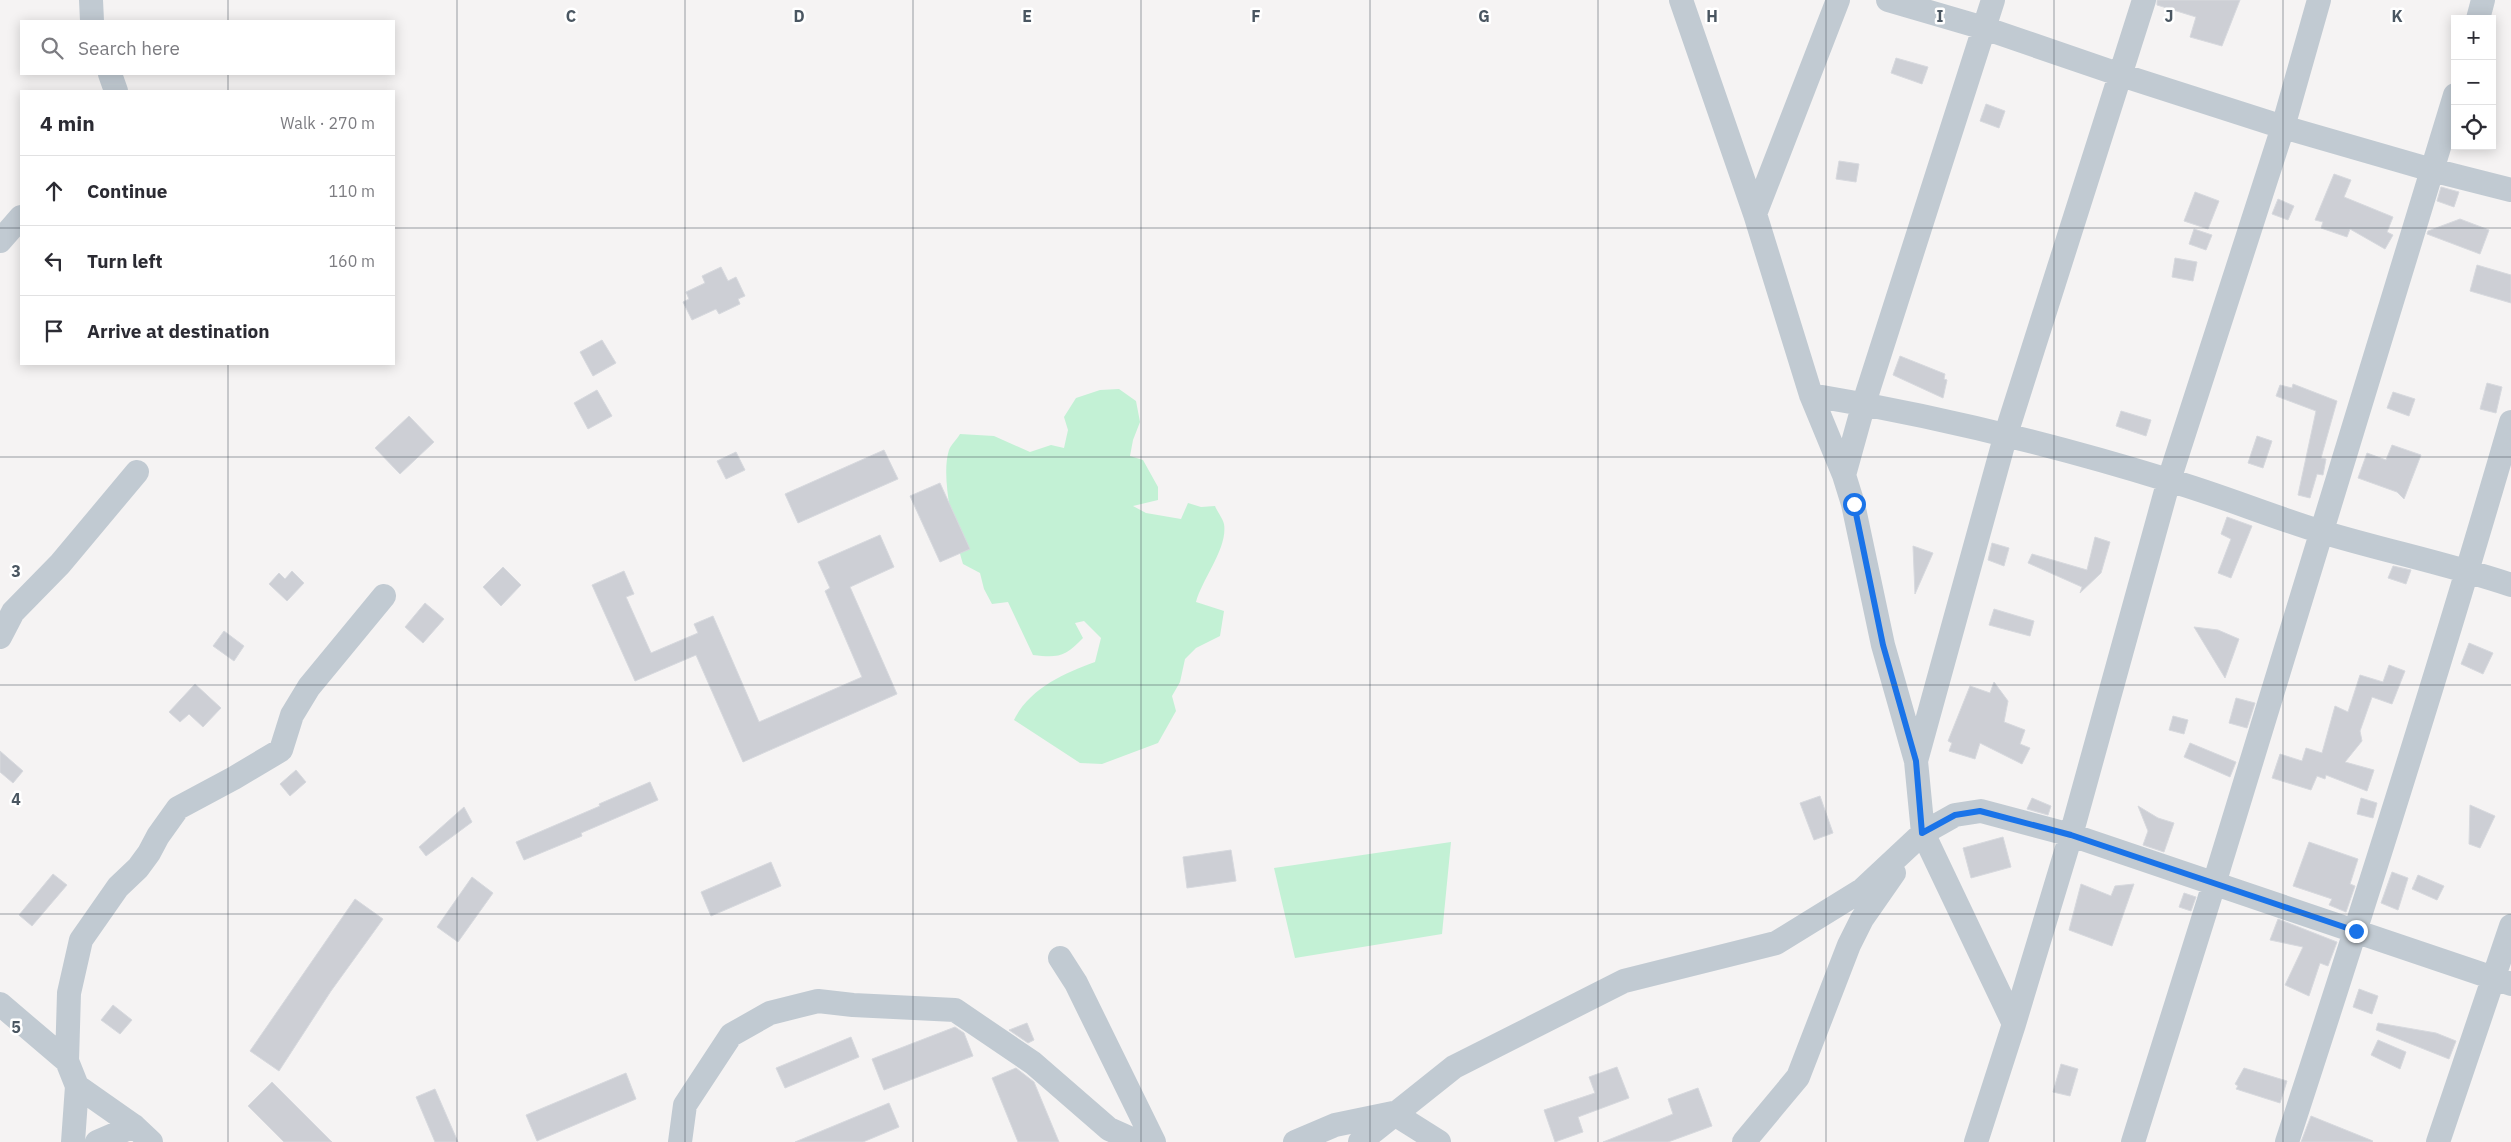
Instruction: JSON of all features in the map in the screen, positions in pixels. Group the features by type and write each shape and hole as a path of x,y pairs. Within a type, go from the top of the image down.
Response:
{"street":[{"path":"91,0 92,20"},
{"path":"1682,0 1755,214 1811,394 1854,504 1883,645 1916,761 1922,833 2014,1024"},
{"path":"1755,214 1838,0"},
{"path":"1888,0 1984,28 2121,75 2283,127 2432,170 2511,190"},
{"path":"1844,475 1864,403 1993,0"},
{"path":"1916,761 2006,434 2144,0"},
{"path":"1976,1142 2071,835 2168,480 2283,127 2319,0"},
{"path":"2479,15 2483,0"},
{"path":"110,75 116,90"},
{"path":"2133,1142 2214,884 2452,105"},
{"path":"0,241 20,218"},
{"path":"1811,394 1864,403 2006,434 2168,480 2322,532 2468,571 2511,585"},
{"path":"2286,1142 2356,931 2468,571 2511,422"},
{"path":"0,637 13,612 60,564 136,472"},
{"path":"73,1142 78,1086 67,1061 69,993 81,940 118,887 138,868 178,808 214,790 281,750 292,716 309,687 384,596"},
{"path":"1360,1142 1393,1113 1454,1067 1624,981 1776,943 1862,890 1922,833 1955,815 1980,811 2071,835 2503,981"},
{"path":"1744,1142 1798,1077 1849,945 1862,919 1922,833"},
{"path":"2438,1142 2503,981 2511,926"},
{"path":"1060,958 1076,983 1154,1142"},
{"path":"680,1142 685,1105 731,1035 770,1013 818,1001 862,1006 955,1010 1033,1064 1109,1129 1138,1142"},
{"path":"4,1017 67,1061"},
{"path":"78,1086 134,1126 151,1142"},
{"path":"1295,1142 1335,1125 1393,1113 1439,1142"},
{"path":"97,1142 134,1126"}],"green space":[{"path":"1119,389 1136,401 1140,422 1133,440 1130,456 1143,460 1158,487 1158,500 1133,506 1146,513 1181,519 1188,503 1201,507 1215,506 1224,524 1224,533 1218,553 1196,602 1224,611 1220,636 1196,648 1185,659 1180,682 1172,696 1176,711 1158,743 1102,764 1080,763 1014,720 1029,699 1038,691 1071,671 1095,662 1101,638 1084,621 1075,623 1083,638 1066,653 1055,656 1033,655 1008,602 992,604 984,589 980,573 963,564 947,491 947,462 949,450 960,434 994,436 1030,452 1051,445 1064,448 1068,430 1064,417 1076,398 1100,390"},
{"path":"1451,842 1442,934 1295,958 1274,868"}],"building":[{"path":"2157,0 2240,0 2222,46 2190,37 2196,17 2157,5"},
{"path":"1896,58 1928,67 1922,84 1891,73"},
{"path":"1986,104 2005,111 1999,128 1980,121"},
{"path":"1839,161 1859,164 1856,182 1836,179"},
{"path":"2334,174 2351,180 2344,197 2393,217 2387,232 2393,235 2385,249 2350,229 2347,237 2321,228 2323,222 2315,220"},
{"path":"2441,187 2459,192 2454,207 2437,201"},
{"path":"2195,192 2219,201 2208,229 2184,221"},
{"path":"2278,199 2294,206 2288,220 2272,214"},
{"path":"2460,219 2489,230 2480,254 2427,234 2428,231"},
{"path":"2194,229 2212,235 2206,250 2189,244"},
{"path":"2175,258 2197,262 2193,281 2172,277"},
{"path":"2477,265 2511,275 2511,303 2470,291"},
{"path":"721,267 728,281 736,277 745,296 738,299 740,304 719,314 716,309 692,320 683,302 689,299 686,292 705,283 702,276"},
{"path":"602,340 616,363 593,376 580,352"},
{"path":"1900,356 1945,374 1944,379 1947,380 1943,398 1893,375"},
{"path":"2487,383 2502,387 2496,413 2480,409"},
{"path":"2293,384 2337,401 2321,458 2326,459 2323,475 2317,474 2310,498 2298,495 2316,411 2276,396 2280,385 2292,388"},
{"path":"597,390 612,416 588,429 574,403"},
{"path":"2393,392 2415,399 2409,416 2387,408"},
{"path":"2121,411 2151,420 2146,436 2116,426"},
{"path":"409,416 434,442 400,474 375,448"},
{"path":"2257,436 2272,441 2263,468 2248,463"},
{"path":"2392,445 2421,455 2404,499 2397,492 2358,478 2367,453 2386,460"},
{"path":"884,450 898,479 798,523 785,494"},
{"path":"736,452 745,470 726,479 717,461"},
{"path":"940,483 970,549 940,562 910,496"},
{"path":"2227,517 2252,526 2231,578 2218,573 2231,539 2221,534"},
{"path":"880,535 894,567 850,587 897,694 743,762 696,655 635,681 592,585 624,571 634,594 626,597 651,653 698,633 694,624 713,616 759,722 862,677 825,591 830,588 818,562"},
{"path":"2095,537 2110,542 2101,573 2080,593 2082,587 2028,563 2032,554 2087,570"},
{"path":"1992,543 2009,548 2004,566 1988,560"},
{"path":"1913,546 1933,553 1915,594"},
{"path":"2393,566 2411,570 2406,584 2388,578"},
{"path":"503,567 521,585 501,606 483,587"},
{"path":"292,571 304,583 287,601 269,584 279,573 285,579"},
{"path":"425,603 444,619 423,643 405,627"},
{"path":"1994,609 2034,621 2030,636 1989,625"},
{"path":"2194,627 2218,630 2239,639 2225,678"},
{"path":"224,631 244,646 234,661 213,646"},
{"path":"2469,643 2493,653 2483,674 2461,664"},
{"path":"2389,665 2405,671 2392,704 2372,697 2360,731 2362,741 2345,762 2374,770 2367,791 2326,775 2325,779 2317,776 2311,790 2272,778 2280,754 2302,761 2306,748 2322,753 2335,706 2348,712 2360,675 2383,682"},
{"path":"1994,682 2008,701 2004,722 2025,730 2020,744 2030,748 2022,764 1980,743 1975,759 1949,751 1952,743 1948,741 1970,686 1990,693"},
{"path":"195,684 221,708 203,727 189,714 180,722 169,712"},
{"path":"2236,698 2255,703 2247,728 2229,723"},
{"path":"2173,716 2188,720 2184,734 2169,730"},
{"path":"2190,743 2236,762 2230,777 2184,757"},
{"path":"0,751 23,771 13,783 0,772"},
{"path":"296,770 306,782 290,796 280,784"},
{"path":"650,782 658,800 581,833 582,836 524,860 516,842"},
{"path":"1820,796 1833,833 1814,840 1800,803"},
{"path":"2032,798 2051,806 2048,815 2027,809"},
{"path":"2361,798 2377,803 2373,818 2357,814"},
{"path":"2470,805 2495,816 2480,848 2469,844"},
{"path":"2138,806 2158,818 2174,823 2164,852 2143,845 2148,831"},
{"path":"464,807 472,822 426,856 419,847"},
{"path":"2003,837 2011,867 1971,878 1963,848"},
{"path":"2309,842 2358,859 2350,884 2355,886 2346,912 2329,905 2332,899 2293,886"},
{"path":"1231,850 1236,881 1187,888 1183,857"},
{"path":"771,862 781,886 711,916 701,892"},
{"path":"2392,872 2408,878 2398,910 2381,903"},
{"path":"53,874 67,885 32,926 19,915"},
{"path":"2418,875 2444,886 2437,900 2412,889"},
{"path":"472,877 493,893 458,942 437,927"},
{"path":"2081,884 2111,896 2115,886 2134,884 2112,946 2069,930"},
{"path":"2184,893 2196,897 2191,911 2179,907"},
{"path":"355,899 383,919 331,991 279,1071 250,1051"},
{"path":"2278,919 2337,942 2328,966 2320,963 2309,996 2285,985 2303,947 2270,940"},
{"path":"2359,989 2378,996 2372,1014 2353,1007"},
{"path":"113,1005 132,1020 120,1034 101,1020"},
{"path":"1027,1023 1034,1040 1028,1043 1009,1030"},
{"path":"2378,1023 2436,1033 2456,1041 2449,1059 2376,1030"},
{"path":"955,1027 964,1033 973,1056 884,1090 872,1059"},
{"path":"851,1037 859,1057 785,1088 776,1068"},
{"path":"2378,1040 2406,1052 2400,1069 2371,1055"},
{"path":"2061,1064 2078,1069 2070,1096 2053,1092"},
{"path":"1617,1067 1629,1098 1578,1117 1583,1132 1555,1142 1544,1110 1595,1093 1589,1077"},
{"path":"1016,1068 1034,1082 1059,1142 1018,1142 992,1078"},
{"path":"2244,1068 2287,1081 2280,1103 2236,1089 2238,1086 2235,1084"},
{"path":"626,1073 636,1099 537,1141 526,1115"},
{"path":"272,1082 332,1142 284,1142 248,1106"},
{"path":"1698,1088 1712,1126 1668,1142 1603,1142 1673,1114 1668,1099"},
{"path":"435,1089 458,1142 435,1142 416,1097"},
{"path":"889,1103 899,1127 863,1142 795,1142"},
{"path":"2311,1116 2373,1141 2301,1142"}],"route":[{"path":"1854,504 1863,556 1883,645 1916,761 1922,833 1955,815 1980,811 2071,835 2356,931"}]}
